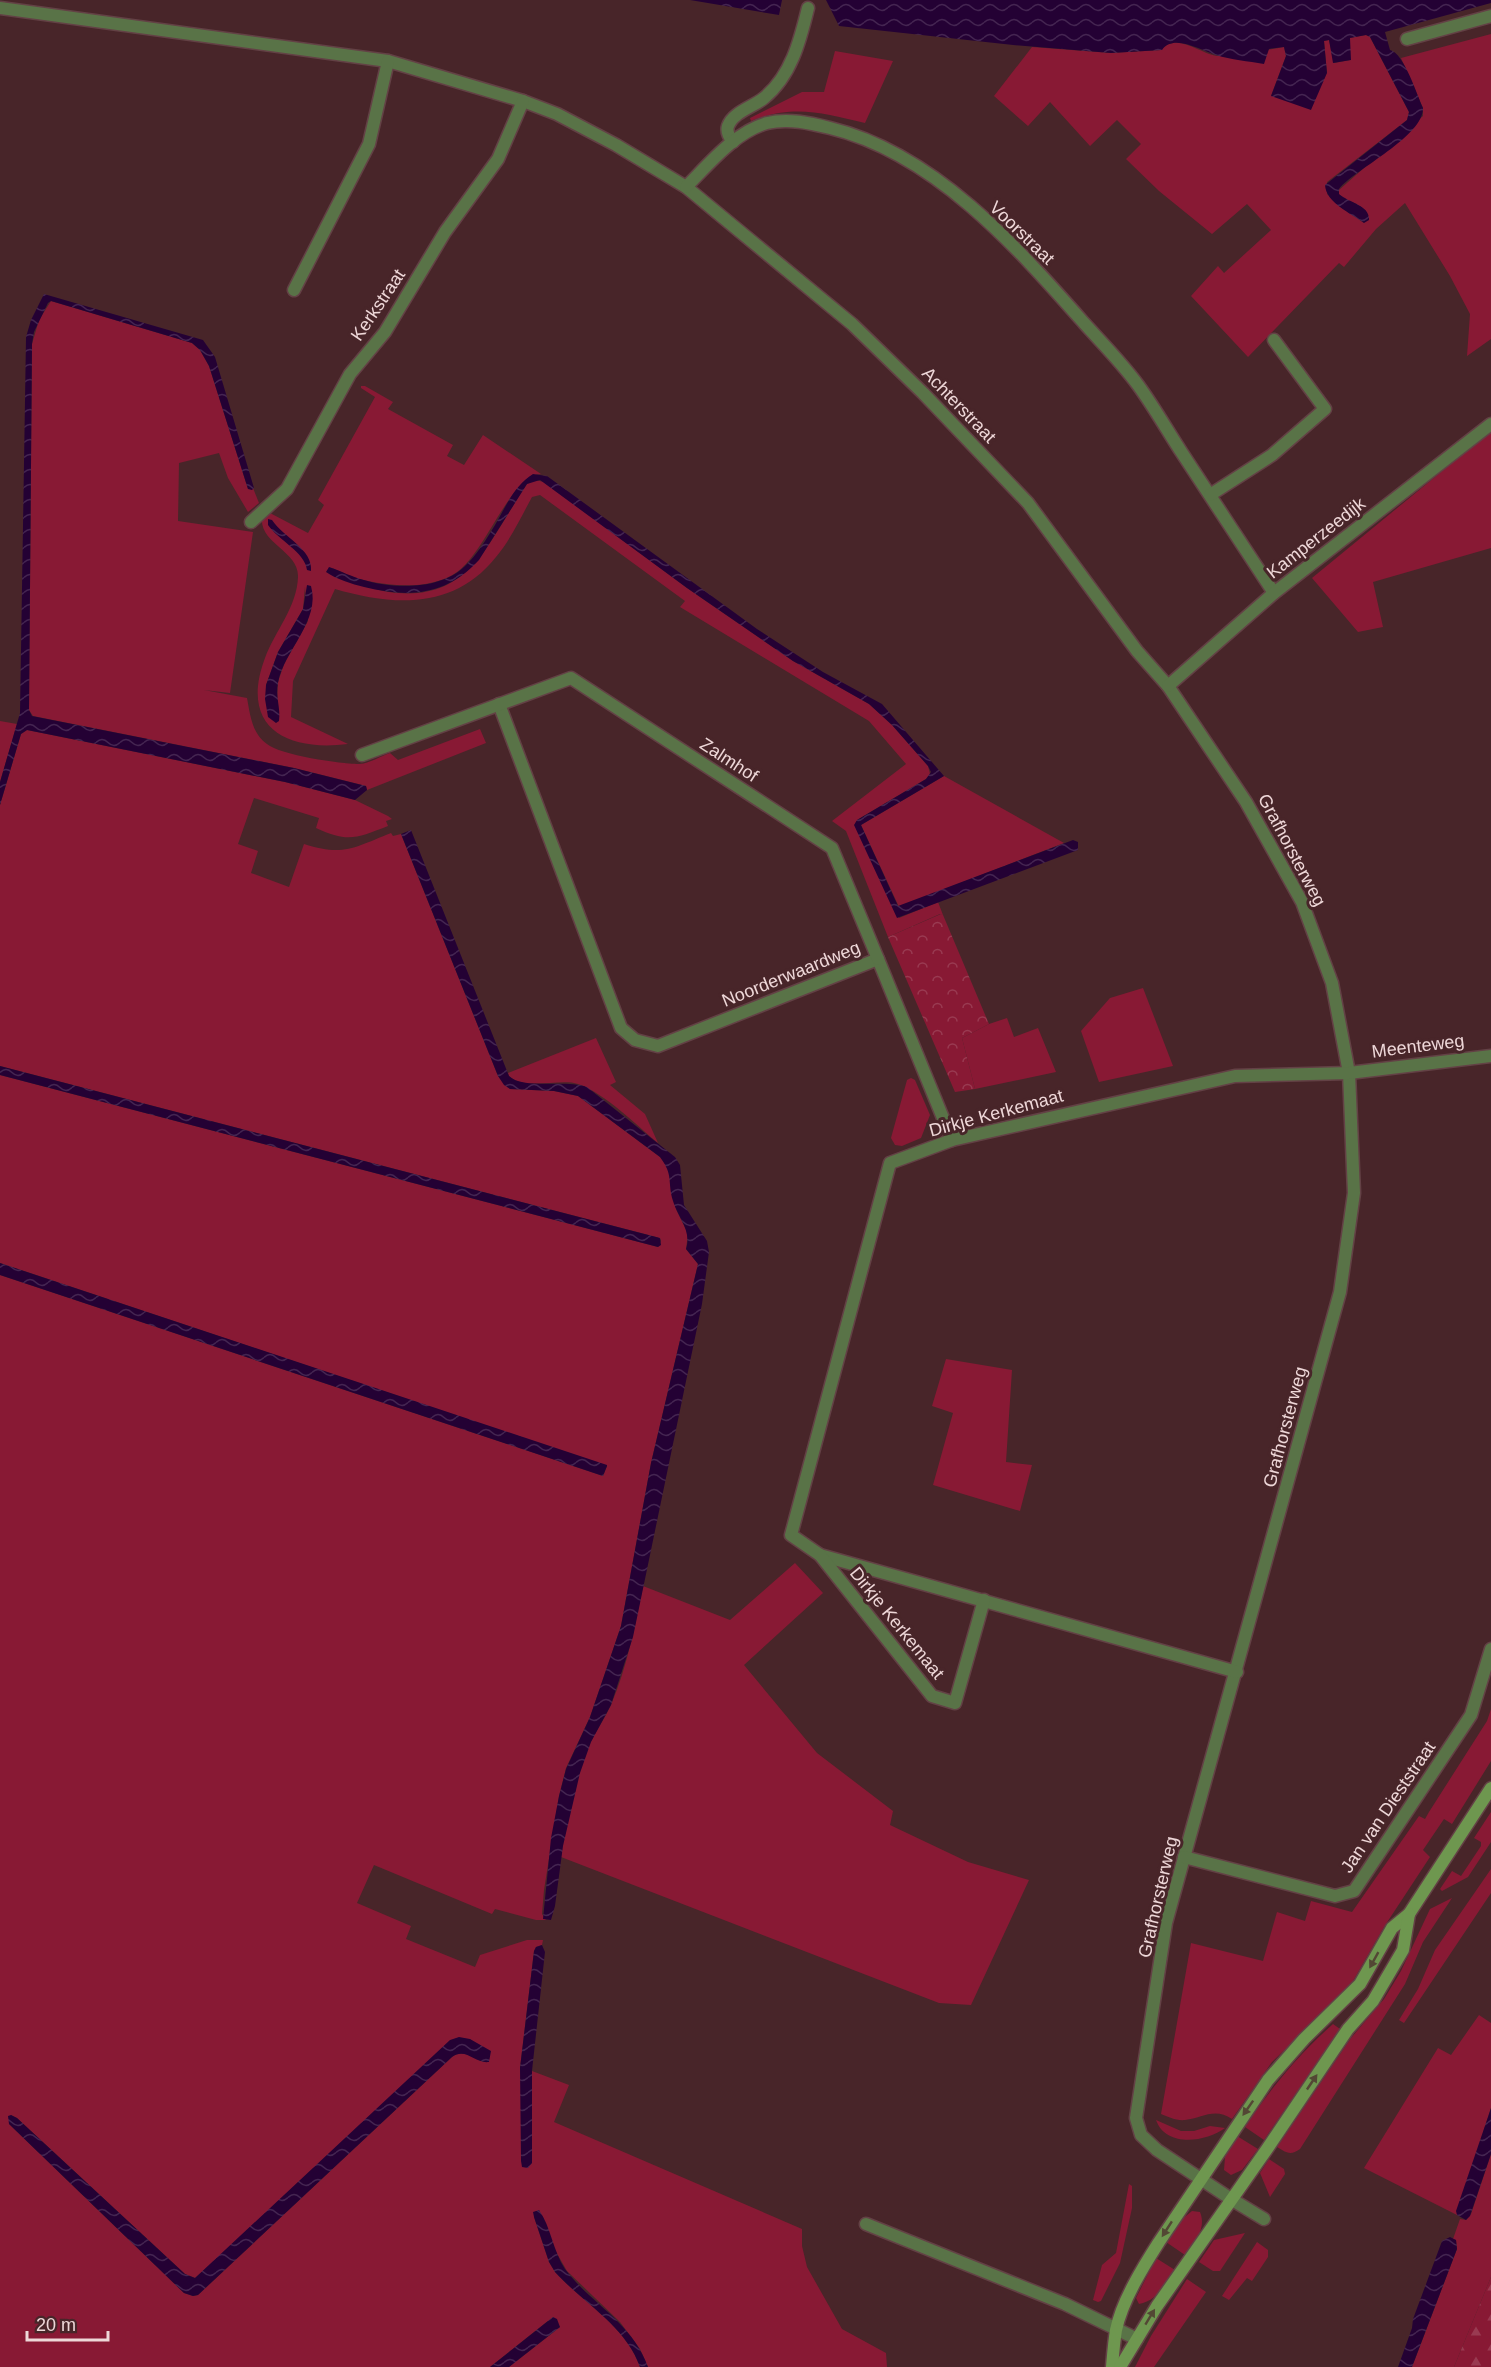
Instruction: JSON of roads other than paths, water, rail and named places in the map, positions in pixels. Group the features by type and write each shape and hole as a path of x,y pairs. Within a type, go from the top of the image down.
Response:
{"main road":[{"path":"1112,2367 1116,2329 1143,2267 1199,2180 1273,2074 1304,2039 1360,1984 1392,1928 1409,1914 1491,1788"},
{"path":"1120,2367 1157,2306 1348,2028 1373,2001 1403,1950 1409,1914"}],"street":[{"path":"0,8 388,61 523,101 557,114 616,145 686,187"},
{"path":"733,142 728,135 727,128 733,118 764,98 779,83 801,37 808,8"},
{"path":"1407,39 1491,16"},
{"path":"294,290 369,144 388,61"},
{"name":"Kerkstraat","path":"251,522 287,489 350,374 385,332 445,232 498,159 523,101"},
{"name":"Voorstraat","path":"686,187 733,142 755,128 766,124 801,122 867,138 915,163 934,176 994,228 1057,293 1137,383 1274,593"},
{"name":"Achterstraat","path":"686,187 852,324 923,393 1028,503 1137,651 1168,686"},
{"path":"1210,495 1272,454 1325,409 1274,340"},
{"name":"Kamperzeedijk","path":"1168,686 1274,593 1491,424"},
{"name":"Zalmhof","path":"362,755 571,678 832,848 878,959"},
{"name":"Grafhorsterweg","path":"1168,686 1246,802 1302,902 1332,983 1349,1073 1354,1193 1340,1292 1166,1923 1136,2118 1142,2135 1157,2150 1199,2180 1264,2219"},
{"name":"Noorderwaardweg","path":"499,704 621,1028 635,1040 658,1046 878,959 952,1140"},
{"name":"Meenteweg","path":"1349,1073 1491,1056"},
{"name":"Dirkje Kerkemaat","path":"984,1600 956,1703 932,1696 820,1555 791,1535 890,1163 952,1140 1235,1076 1349,1073"},
{"name":"Dirkje Kerkemaat","path":"820,1555 1237,1672"},
{"name":"Jan van Dieststraat","path":"1184,1857 1335,1896 1354,1891 1471,1715 1491,1649"},
{"path":"866,2224 1065,2304 1137,2339"}],"water":[{"path":"690,0 782,0 779,15"},
{"path":"826,0 1491,0 1491,3 1385,32 1390,50 1400,58 1405,66 1423,108 1420,119 1413,130 1339,189 1339,194 1366,211 1369,220 1364,223 1334,202 1326,191 1325,185 1407,120 1409,112 1370,37 1366,35 1350,38 1351,60 1333,63 1329,40 1324,41 1327,73 1311,110 1271,96 1286,56 1284,47 1269,49 1264,64 1222,57 1180,43 1167,45 1162,50 1111,53 1013,45 839,26"},
{"path":"44,294 203,340 215,357 254,488 248,489 209,366 200,350 192,343 51,301 48,303 34,332 32,344 29,710 32,716 294,768 366,786 367,790 355,800 285,782 27,730 21,734 0,805 0,782 20,713 26,337 31,320"},
{"path":"533,474 547,476 757,629 823,672 882,704 944,776 861,825 898,906 1073,840 1078,842 1078,850 897,918 854,825 857,820 926,779 931,772 928,766 892,725 869,704 793,661 687,588 540,480 527,484 479,560 453,581 440,587 411,593 396,592 349,583 326,572 329,567 360,579 403,586 443,580 455,574 474,557 516,490"},
{"path":"268,519 272,520 303,550 310,563 311,571 307,570 301,557 272,531 268,525"},
{"path":"307,585 311,586 313,599 311,611 287,659 278,683 279,721 276,723 268,717 265,699 266,685 278,652 303,609"},
{"path":"411,830 509,1076 534,1084 568,1084 587,1087 675,1157 680,1165 684,1205 707,1241 709,1252 702,1304 633,1637 611,1705 591,1742 580,1773 563,1846 551,1920 543,1919 551,1838 559,1796 566,1769 590,1717 621,1626 651,1463 698,1264 686,1249 686,1230 673,1201 669,1174 660,1157 578,1096 554,1091 510,1089 498,1076 401,834"},
{"path":"0,1066 660,1238 661,1245 658,1247 0,1075"},
{"path":"0,1263 607,1466 603,1476 0,1275"},
{"path":"542,1945 545,1952 532,2071 532,2163 528,2168 522,2167 521,2161 520,2068 534,1951 536,1947"},
{"path":"459,2037 470,2039 491,2051 489,2062 479,2061 462,2054 452,2057 198,2295 193,2296 184,2293 9,2124 8,2116 17,2118 185,2274 195,2278 450,2040"},
{"path":"1491,2108 1491,2154 1470,2216 1466,2220 1457,2215 1456,2211"},
{"path":"539,2210 565,2269 622,2325 641,2351 648,2367 640,2367 625,2339 555,2272 549,2262 534,2217 533,2212"},
{"path":"1450,2237 1456,2240 1457,2249 1412,2367 1398,2367 1442,2241"},
{"path":"553,2317 557,2319 560,2327 509,2367 490,2367"}]}
